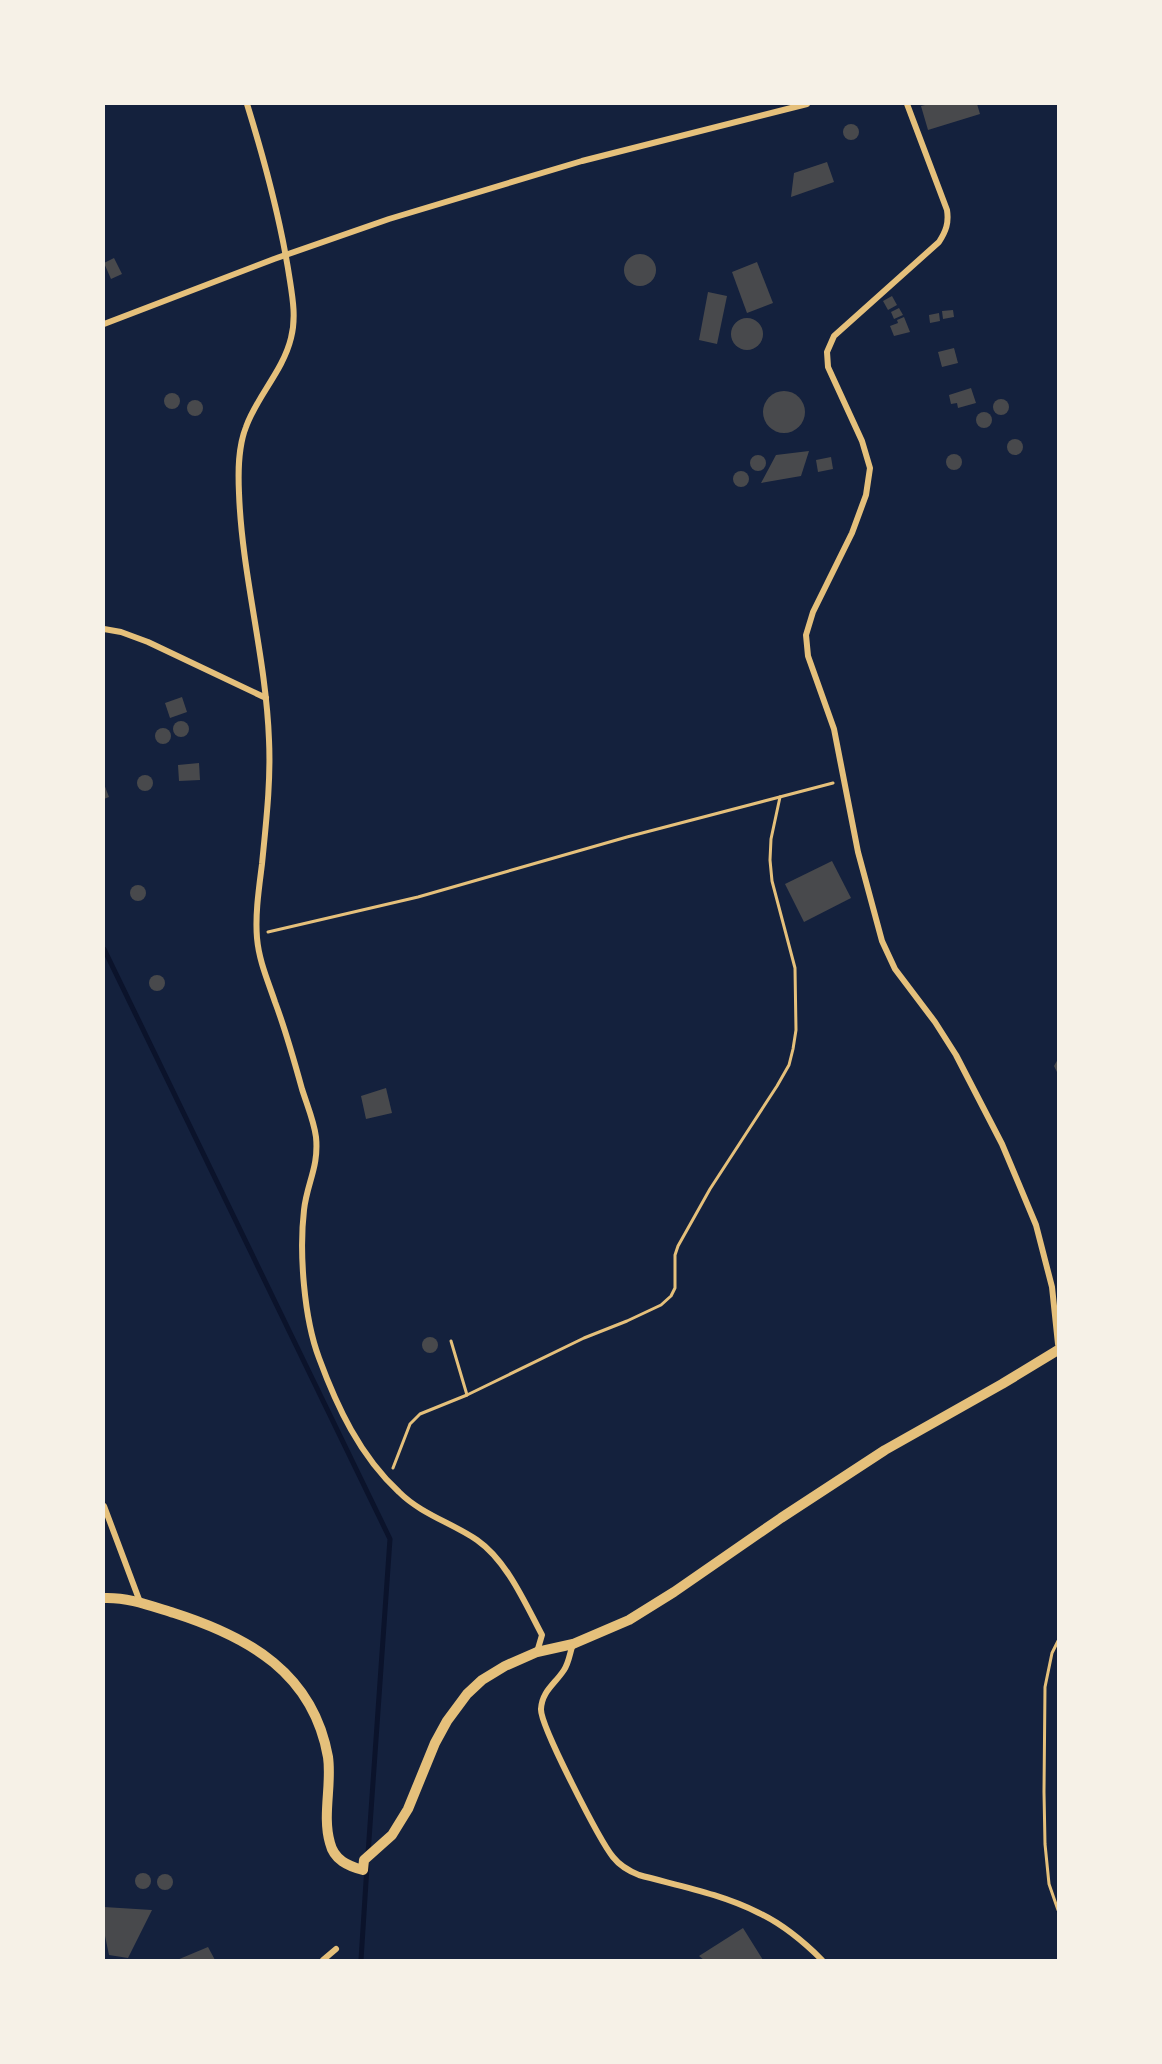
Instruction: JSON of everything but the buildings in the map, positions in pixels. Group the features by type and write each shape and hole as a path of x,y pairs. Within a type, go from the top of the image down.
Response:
{"street":[{"path":"247,104 264,157 286,255 294,311 292,337 284,358 247,423 239,469 245,560 266,698 270,772 256,935 262,963 282,1020 316,1135 317,1160 304,1209 302,1246 307,1308 319,1359 344,1419 365,1452 400,1494 421,1509 480,1542 505,1569 542,1635 537,1652"},
{"path":"104,324 286,255 389,219 582,161 807,104"},
{"path":"907,104 947,210 949,221 946,232 939,242 834,336 827,352 828,367 862,441 870,468 866,495 852,533 813,612 806,635 808,656 834,729 858,852 882,941 895,969 935,1022 956,1056 1002,1144 1036,1225 1052,1287 1059,1344"},
{"path":"104,629 121,632 148,642 266,698"},
{"path":"104,1598 140,1602 204,1623 259,1651 284,1670 307,1699 321,1733 328,1759 327,1810 330,1844 335,1855 347,1866 363,1870 364,1860 392,1835 408,1809 435,1743 447,1721 467,1694 482,1680 505,1666 537,1652 573,1644 629,1620 885,1450 1059,1350"},
{"path":"104,1506 140,1602"},
{"path":"573,1644 566,1669 542,1698 541,1712 552,1743 599,1836 613,1858 628,1870 639,1875 721,1898 758,1912 795,1936 822,1960"},
{"path":"323,1960 336,1949"}],"path":[{"path":"256,935 417,897 627,837 843,781"},
{"path":"388,1480 410,1424 420,1414 467,1395 584,1338 658,1307 673,1293 675,1255 678,1246 710,1189 781,1079 789,1065 793,1049 796,1030 795,968 772,881 770,860 771,839 780,797"},
{"path":"451,1341 467,1395"},
{"path":"1059,1641 1052,1653 1046,1687 1044,1792 1045,1844 1049,1884 1059,1910"}],"waterway":[{"path":"104,949 390,1539 368,1854"},
{"path":"361,1960 367,1866"}]}
